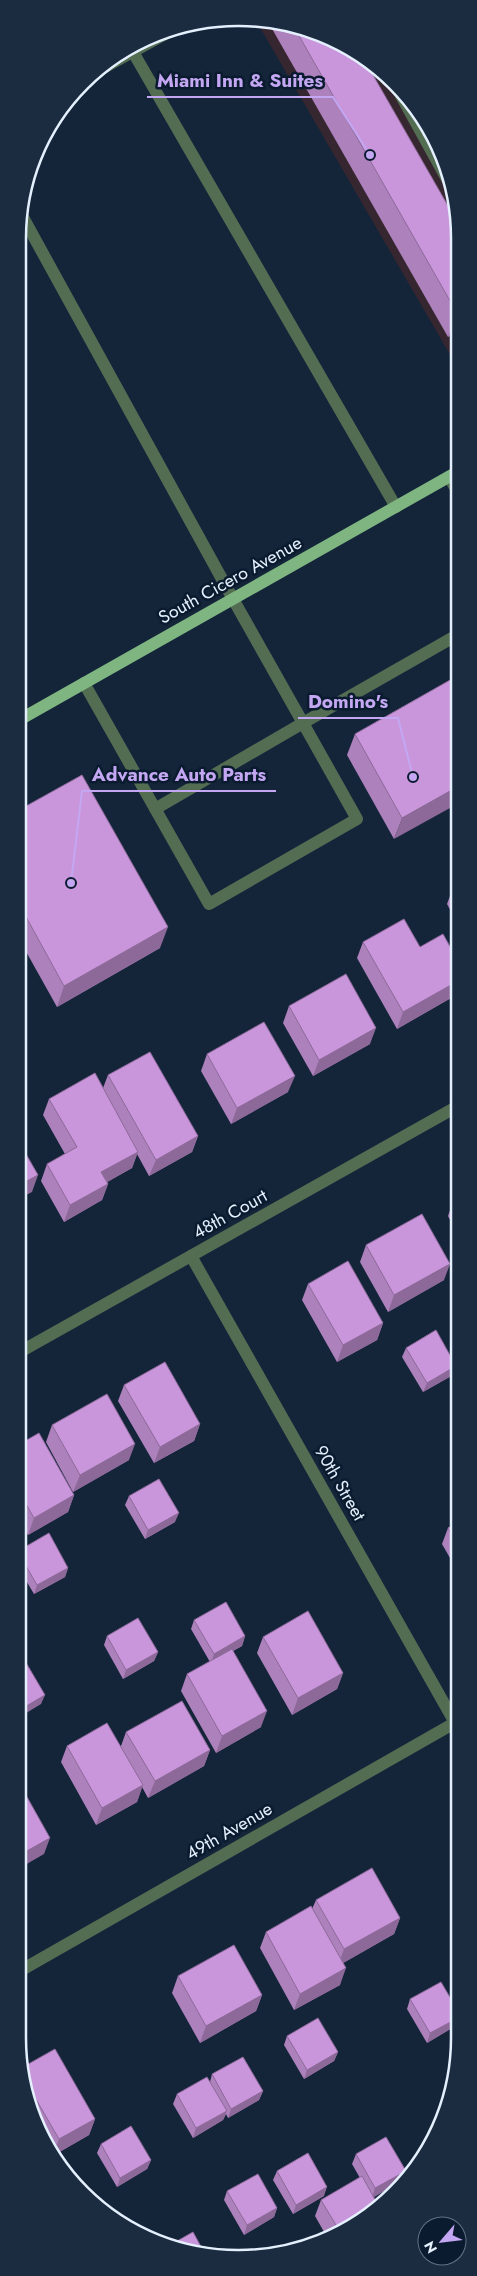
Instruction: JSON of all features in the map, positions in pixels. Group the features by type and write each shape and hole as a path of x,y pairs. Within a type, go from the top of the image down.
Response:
{"main road":[{"name":"South Cicero Avenue","path":"26,716 451,476"}],"street":[{"path":"134,54 396,507"},
{"path":"415,121 435,158"},
{"path":"27,225 357,820 209,904 84,683"},
{"path":"155,809 451,639"},
{"name":"48th Court","path":"26,1349 451,1110"},
{"name":"90th Street","path":"191,1256 451,1713"},
{"name":"49th Avenue","path":"26,1967 451,1727"}],"shaded area":[{"path":"260,28 293,33 320,42 356,62 389,88 407,109 422,132 435,157 444,184 449,211 451,238 451,356"}],"building":[{"path":"299,35 332,48 372,74 448,206 451,238 451,302"},
{"path":"451,680 451,790 402,818 355,734"},
{"path":"82,775 168,927 64,986 26,917 26,806"},
{"path":"404,919 420,947 443,934 451,948 451,985 403,1012 363,942"},
{"path":"346,974 376,1028 319,1060 289,1006"},
{"path":"264,1022 295,1076 237,1108 207,1054"},
{"path":"150,1052 198,1136 156,1160 108,1075"},
{"path":"95,1073 138,1152 101,1172 108,1184 70,1205 47,1164 77,1147 49,1099"},
{"path":"26,1154 38,1175 26,1182"},
{"path":"422,1214 450,1264 394,1295 366,1245"},
{"path":"348,1261 383,1323 343,1345 308,1284"},
{"path":"436,1330 451,1357 451,1369 427,1383 406,1348"},
{"path":"165,1362 200,1424 160,1447 124,1385"},
{"path":"107,1394 135,1444 80,1475 52,1425"},
{"path":"39,1433 74,1495 34,1518 26,1504 26,1440"},
{"path":"159,1479 179,1513 148,1530 129,1496"},
{"path":"49,1533 68,1568 37,1585 26,1566 26,1546"},
{"path":"226,1602 245,1636 214,1654 194,1620"},
{"path":"308,1611 343,1673 298,1698 263,1637"},
{"path":"138,1618 158,1652 126,1670 107,1636"},
{"path":"232,1649 267,1711 222,1736 187,1674"},
{"path":"26,1663 45,1695 26,1706"},
{"path":"182,1701 210,1750 155,1781 126,1732"},
{"path":"107,1723 143,1785 102,1808 67,1746"},
{"path":"26,1795 50,1838 26,1852"},
{"path":"372,1868 400,1918 344,1949 316,1900"},
{"path":"311,1906 346,1968 300,1994 266,1932"},
{"path":"234,1945 262,1995 206,2026 178,1976"},
{"path":"441,1982 451,1999 451,2022 430,2033 410,1999"},
{"path":"318,2018 338,2052 307,2070 287,2036"},
{"path":"55,2049 95,2119 59,2139 35,2097 28,2064"},
{"path":"243,2057 263,2091 231,2109 212,2074"},
{"path":"207,2077 227,2111 196,2128 177,2094"},
{"path":"131,2126 151,2160 120,2178 101,2144"},
{"path":"386,2137 405,2169 401,2174 375,2188 356,2154"},
{"path":"308,2153 327,2187 296,2205 277,2171"},
{"path":"258,2174 277,2208 247,2225 227,2191"},
{"path":"362,2176 375,2200 336,2226 321,2200"},
{"path":"193,2232 201,2247 184,2243 178,2241"}],"place":[{"name":"Miami Inn & Suites","path":"370,155"},
{"name":"Domino's","path":"413,777"},
{"name":"Advance Auto Parts","path":"71,883"}]}
